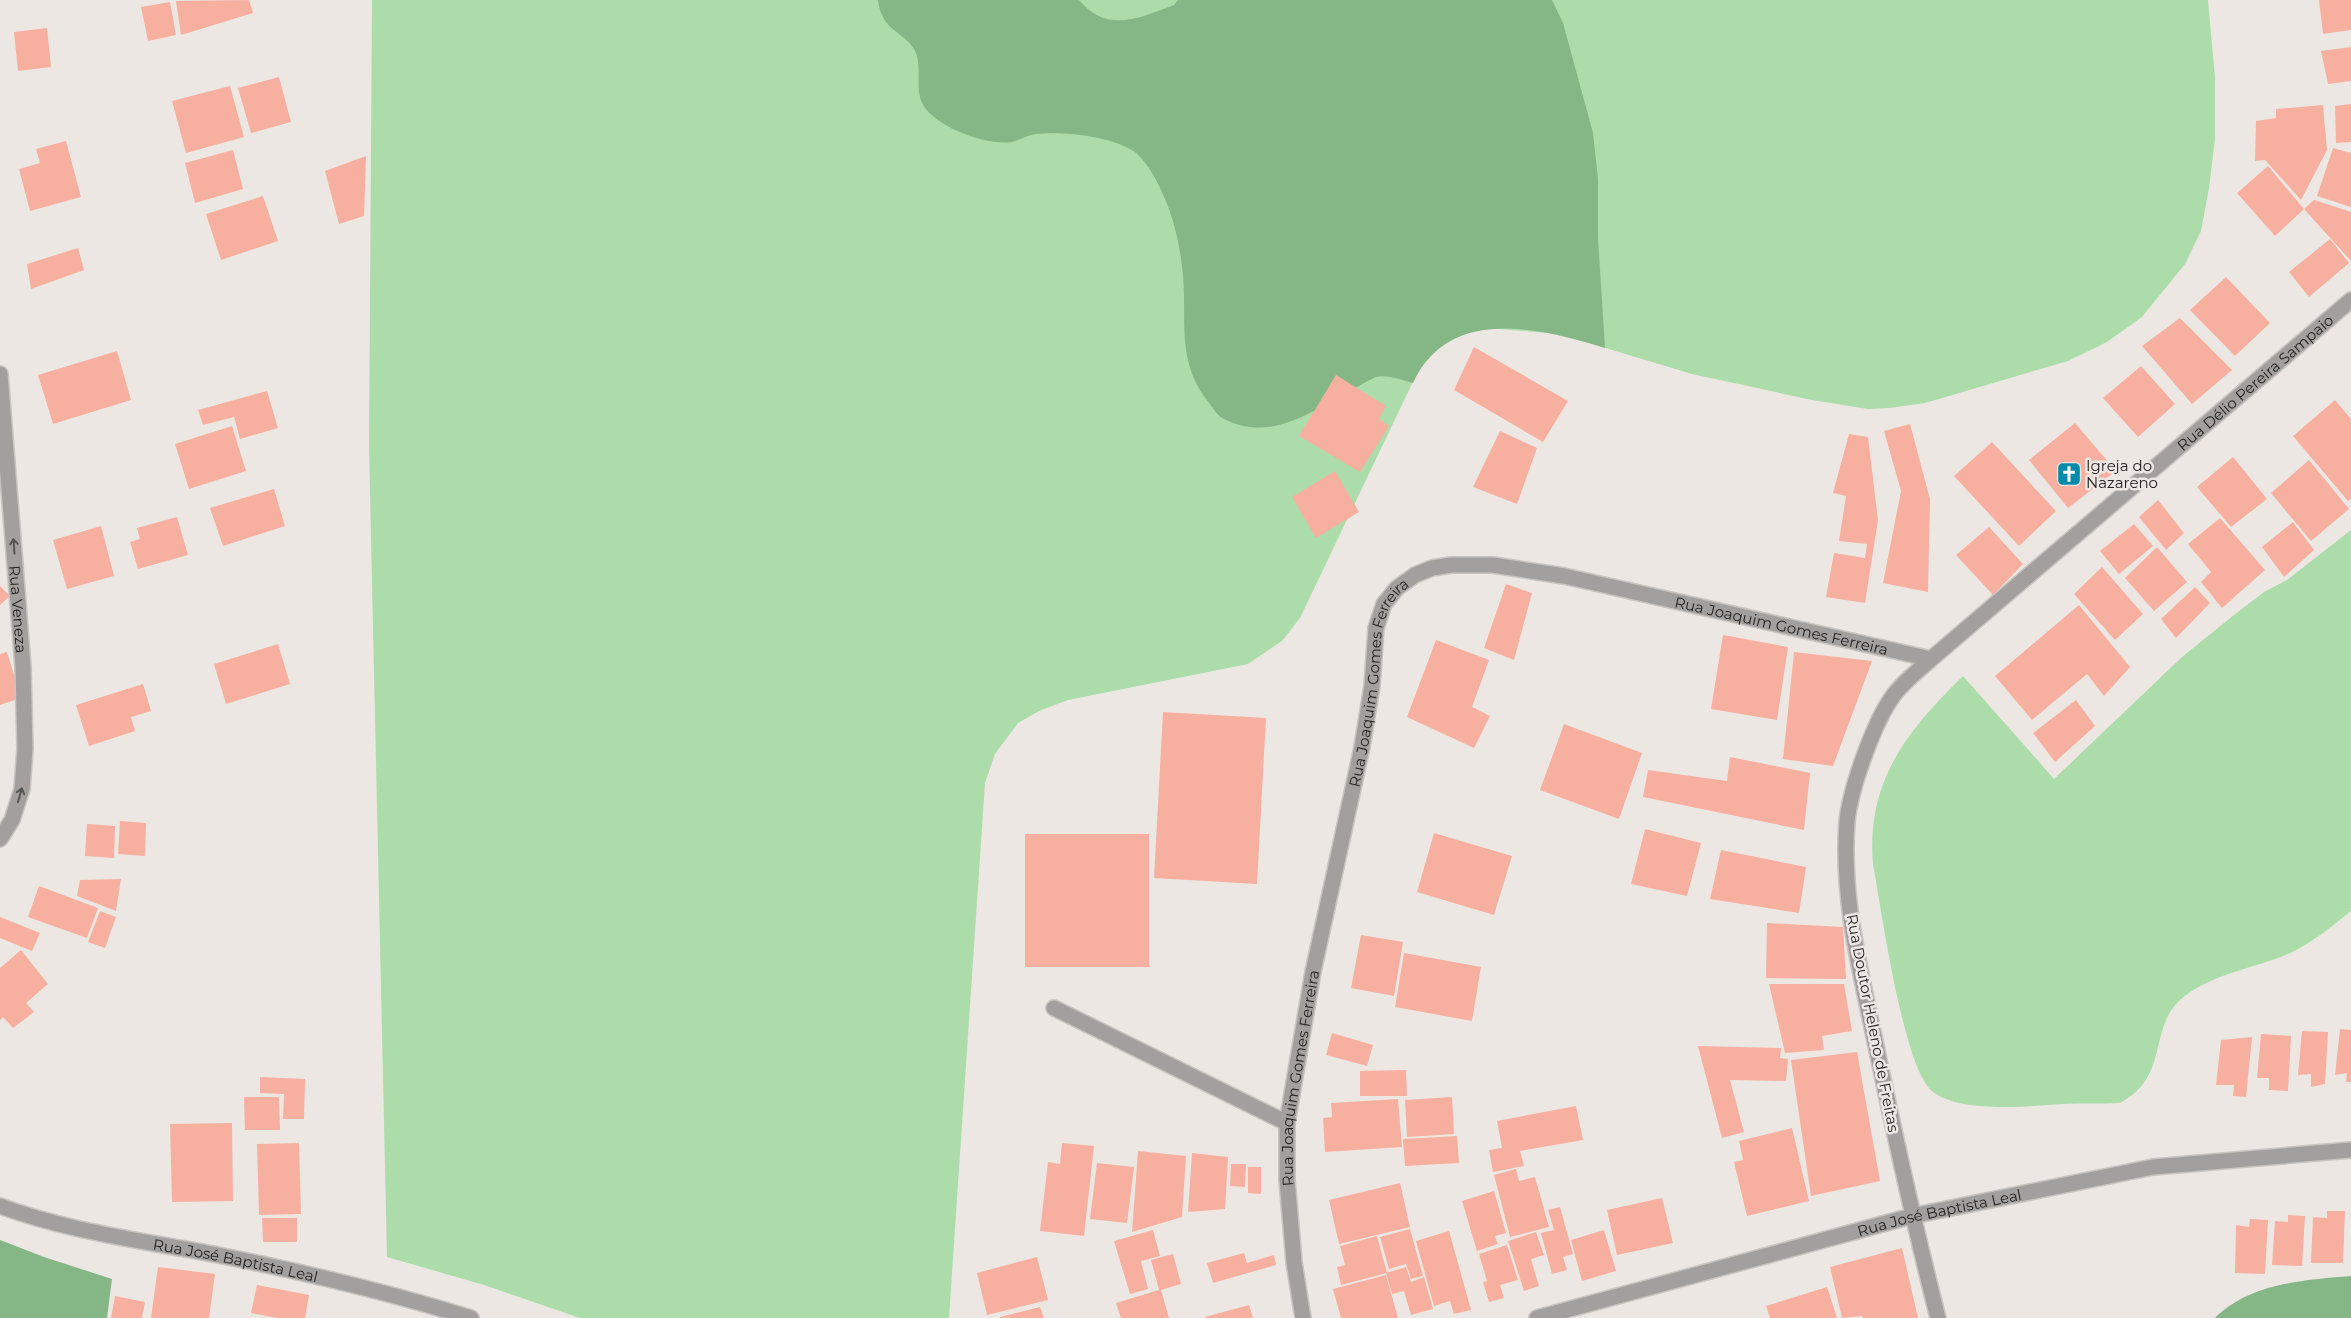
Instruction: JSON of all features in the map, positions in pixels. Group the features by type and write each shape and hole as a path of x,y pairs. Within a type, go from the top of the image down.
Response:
{"street":[{"name":"Rua Délio Pereira Sampaio","path":"1931,659 2351,300"},
{"name":"Rua Veneza","path":"0,374 22,657 25,749 22,789 12,820 0,839"},
{"name":"Rua Joaquim Gomes Ferreira","path":"1303,1318 1294,1262 1287,1180 1288,1123 1313,972 1362,747 1372,686 1376,628 1384,604 1396,588 1415,574 1432,568 1451,565 1485,565 1564,576 1931,659"},
{"name":"Rua Doutor Heleno de Freitas","path":"1931,659 1893,696 1872,737 1854,784 1847,822 1846,872 1854,940 1912,1216 1938,1318"},
{"path":"1054,1008 1288,1123"},
{"name":"Rua José Baptista Leal","path":"1537,1318 1912,1216 2153,1167 2351,1150"},
{"name":"Rua José Baptista Leal","path":"0,1206 110,1236 218,1256 340,1283 471,1318"}],"green space":[{"path":"372,0 2208,0 2215,78 2215,139 2201,231 2185,264 2142,317 2107,342 2068,361 1925,403 1868,409 1812,400 1692,374 1559,334 1487,328 1462,334 1439,348 1420,367 1300,618 1282,641 1248,664 1068,700 1039,711 1018,723 995,754 985,783 949,1318 580,1318 484,1285 387,1257 369,446"},
{"path":"878,0 1079,0 1090,11 1101,17 1112,20 1124,20 1161,10 1174,5 1178,0 1552,0 1563,23 1593,133 1598,179 1598,238 1605,348 1553,334 1525,330 1498,329 1472,332 1449,342 1429,358 1413,383 1390,377 1376,377 1307,414 1275,426 1258,428 1241,426 1224,419 1218,415 1199,389 1192,373 1185,342 1183,275 1176,231 1170,210 1161,190 1143,160 1135,152 1101,138 1047,133 1030,135 1012,142 1001,142 976,138 949,127 928,112 922,103 919,91 918,59 916,53 907,40 884,20"},
{"path":"2351,530 2351,911 2297,950 2203,984 2179,1001 2170,1013 2164,1026 2157,1053 2146,1080 2136,1092 2120,1103 2013,1107 1976,1106 1944,1098 1932,1091 1921,1076 1903,1020 1873,864 1873,834 1876,807 1894,760 1908,738 1924,717 1963,676 2054,779 2182,657 2264,592 2287,580"},
{"path":"0,1240 44,1257 112,1279 107,1318 0,1318"},
{"path":"2351,1276 2351,1318 2215,1318 2229,1306 2261,1290 2278,1285 2315,1279"}],"building":[{"path":"249,0 253,13 181,35 176,1"},
{"path":"2319,0 2351,0 2351,30 2323,34"},
{"path":"170,2 176,35 148,41 141,7"},
{"path":"47,28 51,67 18,71 14,32"},
{"path":"2351,47 2351,81 2328,84 2321,51"},
{"path":"279,77 291,122 251,133 238,88"},
{"path":"230,86 244,137 186,153 172,101"},
{"path":"2351,104 2351,142 2336,143 2335,106"},
{"path":"2323,105 2327,150 2301,200 2265,160 2255,161 2256,121 2276,118 2276,109"},
{"path":"66,141 81,197 30,211 19,169 40,163 36,149"},
{"path":"2333,148 2351,153 2351,207 2317,196"},
{"path":"233,150 243,189 195,203 185,163"},
{"path":"366,156 364,216 339,224 325,171"},
{"path":"2268,166 2304,209 2275,236 2237,193"},
{"path":"263,196 278,241 221,260 206,214"},
{"path":"2314,200 2351,212 2351,261 2304,209"},
{"path":"2330,239 2349,263 2309,297 2289,272"},
{"path":"78,248 84,270 31,289 27,264"},
{"path":"2226,277 2270,323 2235,356 2190,310"},
{"path":"2180,318 2232,370 2192,404 2142,346"},
{"path":"1474,347 1568,401 1543,442 1454,390"},
{"path":"117,351 131,400 53,424 38,375"},
{"path":"2141,366 2175,404 2138,437 2103,398"},
{"path":"1336,375 1386,406 1379,419 1389,426 1360,472 1299,436"},
{"path":"267,391 278,428 240,439 234,417 203,425 198,410"},
{"path":"2335,400 2351,419 2351,499 2348,501 2293,436"},
{"path":"2075,423 2116,471 2068,508 2029,460"},
{"path":"1910,424 1930,499 1928,592 1883,583 1901,491 1884,431"},
{"path":"232,426 246,471 189,489 175,444"},
{"path":"1500,431 1537,448 1517,504 1473,487"},
{"path":"1849,434 1868,437 1878,520 1865,603 1826,597 1834,553 1865,558 1867,544 1839,541 1846,496 1833,493"},
{"path":"1992,442 2056,511 2019,546 1954,476"},
{"path":"2233,457 2267,499 2231,527 2197,487"},
{"path":"2309,460 2349,509 2311,541 2271,493"},
{"path":"1335,471 1359,512 1316,538 1292,497"},
{"path":"274,489 285,526 223,546 210,508"},
{"path":"2158,500 2184,533 2166,550 2139,517"},
{"path":"177,517 188,555 138,569 130,542 140,539 137,528"},
{"path":"2220,518 2265,570 2222,608 2201,582 2211,572 2188,544"},
{"path":"2293,522 2314,550 2284,577 2262,547"},
{"path":"2134,524 2153,546 2119,574 2100,551"},
{"path":"101,526 114,576 67,589 53,540"},
{"path":"1989,527 2023,564 1993,595 1956,555"},
{"path":"2157,547 2187,582 2154,611 2125,578"},
{"path":"2102,567 2143,614 2115,640 2074,594"},
{"path":"1506,584 1532,593 1514,660 1484,648"},
{"path":"0,586 10,596 0,605"},
{"path":"2195,587 2210,603 2176,638 2161,619"},
{"path":"2079,605 2130,667 2104,696 2087,674 2032,720 1995,676"},
{"path":"1723,635 1788,647 1777,720 1711,709"},
{"path":"1436,640 1489,660 1472,707 1490,716 1474,748 1407,717"},
{"path":"278,644 290,684 226,704 214,664"},
{"path":"7,652 21,698 0,705 0,654"},
{"path":"1794,652 1872,661 1833,766 1783,759"},
{"path":"143,684 151,711 131,717 135,731 89,746 76,705"},
{"path":"2076,700 2095,726 2055,762 2033,733"},
{"path":"1163,712 1266,718 1257,884 1154,878"},
{"path":"1564,724 1642,753 1619,819 1540,790"},
{"path":"1730,757 1810,773 1804,830 1643,797 1648,770 1727,781"},
{"path":"120,821 146,823 145,856 118,854"},
{"path":"87,824 115,826 114,858 85,856"},
{"path":"1645,829 1701,843 1687,896 1631,884"},
{"path":"1434,833 1512,856 1494,915 1417,892"},
{"path":"1025,834 1149,834 1149,967 1025,967"},
{"path":"1721,850 1806,867 1799,913 1710,899"},
{"path":"121,879 116,911 77,896 80,880"},
{"path":"39,886 98,908 87,938 28,917"},
{"path":"100,911 116,917 105,948 88,942"},
{"path":"0,917 40,933 32,951 0,938"},
{"path":"1767,923 1843,927 1846,979 1766,978"},
{"path":"1361,935 1403,942 1394,996 1351,988"},
{"path":"21,950 48,984 26,1003 34,1012 13,1028 3,1017 0,1020 0,968"},
{"path":"1404,953 1481,967 1472,1021 1395,1007"},
{"path":"1769,984 1844,984 1852,1031 1822,1036 1824,1050 1785,1053"},
{"path":"2340,1029 2351,1030 2351,1082 2346,1082 2347,1073 2335,1075"},
{"path":"2302,1031 2328,1032 2325,1084 2311,1087 2311,1074 2298,1075"},
{"path":"1332,1033 1373,1045 1367,1066 1326,1055"},
{"path":"2261,1034 2291,1036 2288,1091 2269,1090 2269,1078 2257,1078"},
{"path":"2252,1037 2246,1097 2233,1096 2234,1085 2216,1085 2221,1040"},
{"path":"1698,1046 1781,1048 1780,1058 1788,1059 1786,1081 1730,1080 1744,1132 1722,1138"},
{"path":"1857,1052 1880,1181 1811,1196 1791,1060"},
{"path":"1406,1070 1407,1096 1360,1096 1360,1071"},
{"path":"260,1077 305,1079 304,1119 283,1119 284,1094 260,1093"},
{"path":"244,1097 279,1097 280,1130 245,1130"},
{"path":"1452,1097 1454,1134 1407,1137 1405,1100"},
{"path":"1398,1099 1402,1147 1325,1152 1323,1118 1332,1117 1331,1103"},
{"path":"1576,1106 1583,1140 1520,1151 1524,1166 1493,1172 1489,1150 1502,1148 1497,1121"},
{"path":"232,1123 233,1201 172,1202 170,1124"},
{"path":"1792,1128 1809,1201 1747,1216 1734,1162 1743,1160 1739,1141"},
{"path":"1457,1136 1459,1163 1405,1166 1403,1139"},
{"path":"299,1143 301,1214 259,1215 257,1144"},
{"path":"1062,1143 1094,1146 1084,1236 1040,1231 1048,1162 1060,1164"},
{"path":"1138,1151 1186,1156 1182,1217 1132,1232"},
{"path":"1192,1153 1228,1157 1225,1209 1188,1212"},
{"path":"1097,1163 1134,1167 1127,1223 1090,1219"},
{"path":"1231,1164 1246,1164 1245,1187 1230,1186"},
{"path":"1248,1167 1261,1167 1261,1194 1248,1193"},
{"path":"1516,1169 1519,1181 1535,1177 1549,1227 1510,1237 1494,1175"},
{"path":"1400,1183 1410,1227 1339,1244 1329,1200"},
{"path":"1494,1191 1506,1233 1495,1236 1498,1244 1477,1251 1462,1201"},
{"path":"1662,1198 1673,1243 1617,1255 1607,1210"},
{"path":"1560,1207 1573,1254 1563,1257 1567,1270 1552,1274 1541,1233 1554,1230 1548,1210"},
{"path":"2327,1211 2345,1211 2343,1263 2311,1263 2313,1217 2327,1218"},
{"path":"2288,1215 2305,1216 2302,1266 2272,1265 2275,1221 2288,1222"},
{"path":"262,1218 297,1218 297,1242 263,1242"},
{"path":"2250,1219 2268,1220 2265,1274 2235,1273 2236,1225 2249,1227"},
{"path":"1410,1229 1423,1276 1411,1279 1406,1264 1389,1269 1380,1237"},
{"path":"1153,1230 1160,1256 1141,1261 1148,1289 1130,1294 1114,1241"},
{"path":"1604,1230 1616,1271 1582,1281 1571,1240"},
{"path":"1449,1231 1471,1310 1454,1314 1450,1301 1434,1306 1416,1241"},
{"path":"1536,1232 1544,1255 1531,1259 1539,1286 1524,1291 1508,1241"},
{"path":"1377,1236 1387,1273 1341,1285 1337,1267 1345,1265 1340,1246"},
{"path":"1507,1245 1518,1280 1500,1285 1504,1298 1489,1302 1483,1282 1487,1281 1479,1254"},
{"path":"1902,1248 1918,1318 1863,1318 1862,1316 1842,1318 1830,1267"},
{"path":"1244,1253 1247,1263 1274,1255 1276,1265 1213,1283 1207,1263"},
{"path":"1173,1254 1181,1284 1161,1290 1169,1318 1121,1318 1116,1303 1159,1290 1151,1260"},
{"path":"1037,1257 1048,1300 987,1315 977,1273"},
{"path":"158,1267 215,1274 209,1318 151,1318"},
{"path":"1406,1267 1411,1282 1424,1277 1433,1309 1411,1315 1404,1291 1392,1294 1386,1273"},
{"path":"1386,1275 1398,1318 1341,1318 1333,1289"},
{"path":"257,1285 309,1295 305,1318 277,1318 251,1313"},
{"path":"1827,1287 1837,1318 1770,1318 1766,1306"},
{"path":"115,1296 145,1302 142,1318 111,1318"},
{"path":"1249,1305 1253,1318 1205,1318 1205,1317"},
{"path":"1040,1307 1044,1318 1000,1318 1000,1317"}],"place":[{"name":"Igreja do Nazareno","path":"2069,474"}]}
